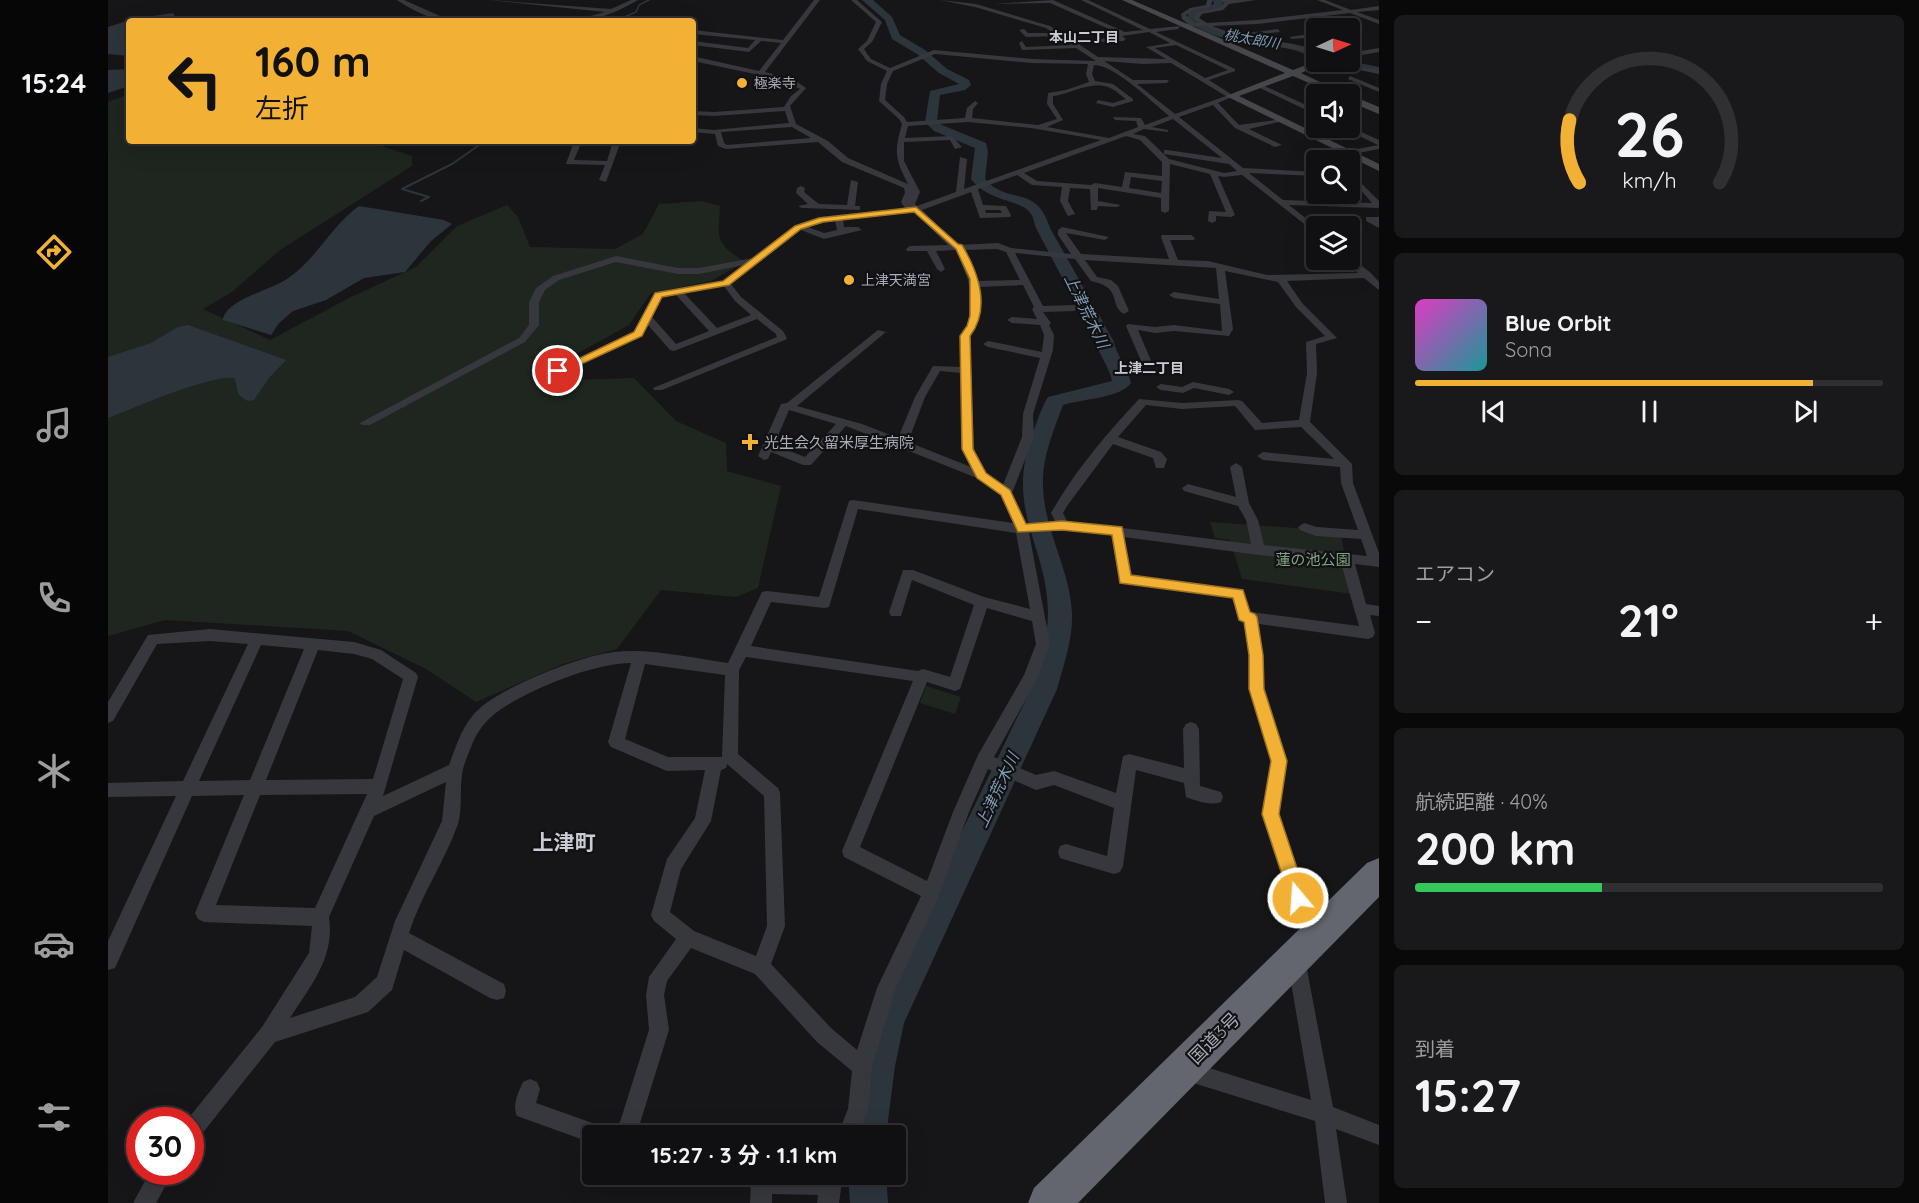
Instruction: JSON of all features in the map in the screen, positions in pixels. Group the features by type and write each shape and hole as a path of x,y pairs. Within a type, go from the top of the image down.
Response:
{"highway":[{"name":"国道3号","path":"1049,1203 1379,874"}],"street":[{"path":"400,0 440,18"},
{"path":"492,0 614,11"},
{"path":"586,18 614,11 635,0"},
{"path":"761,73 818,0"},
{"path":"854,0 879,22 869,42 861,49 863,54 876,65 890,70 934,52 1032,61 1172,61"},
{"path":"943,0 1048,27 1131,82 1306,222"},
{"path":"990,0 1016,10 1018,12 1016,17"},
{"path":"997,4 1050,0 1125,34"},
{"path":"1084,0 1233,70 1204,80"},
{"path":"1118,0 1234,43 1292,49 1306,55"},
{"path":"1126,0 1310,84"},
{"path":"1185,26 1183,15 1192,9 1208,6 1210,0"},
{"path":"1253,0 1225,2 1221,9 1196,18 1226,40 1291,75 1315,84"},
{"path":"1323,1 1345,0"},
{"path":"1323,1 1378,21"},
{"path":"994,50 1021,51 1023,46 1124,39 1116,35 1185,26 1257,22 1379,8"},
{"path":"1257,22 1302,42"},
{"path":"1022,30 1026,35 1059,34"},
{"path":"1226,40 1278,31"},
{"path":"696,32 785,42"},
{"path":"1292,37 1306,35"},
{"path":"696,44 749,50 759,39"},
{"path":"1226,40 1287,43 1306,49"},
{"path":"1175,44 1149,47 1231,96 1342,150"},
{"path":"1360,53 1379,50"},
{"path":"696,59 785,77 802,88 802,91 789,100 787,110 793,125 825,143 845,160 908,187 909,193 905,202 957,247 975,284 975,316 972,327 965,336 966,420 968,449 981,476"},
{"path":"696,67 718,62"},
{"path":"1091,62 1089,74 1093,83"},
{"path":"1360,65 1369,68"},
{"path":"1360,67 1379,68"},
{"path":"1369,68 1350,78 1379,90"},
{"path":"558,371 638,334 659,295 726,284 801,227 838,217 913,210 1306,69"},
{"path":"890,70 884,84 882,101 902,118 905,124 901,140 901,166 909,174 915,187 916,192 911,204 913,210"},
{"path":"1131,82 1167,81"},
{"path":"1037,128 1060,120 1050,104 1050,94 1067,92 1093,83 1111,85 1131,100 1113,105 1098,102"},
{"path":"1260,86 1306,108"},
{"path":"1214,102 1237,127 1278,145"},
{"path":"968,120 970,108 975,103"},
{"path":"1360,105 1379,113"},
{"path":"696,113 787,110"},
{"path":"714,114 721,144 726,147 816,140"},
{"path":"1115,118 1139,119 1142,127"},
{"path":"905,124 968,120 1111,140"},
{"path":"1242,128 1281,120"},
{"path":"696,130 718,131 793,125"},
{"path":"1142,127 1167,131"},
{"path":"1125,134 1142,138 1166,161 1218,173 1231,175 1244,171 1306,174"},
{"path":"1360,135 1379,145"},
{"path":"901,140 952,138 958,147"},
{"path":"577,144 569,162 610,163"},
{"path":"603,180 616,144"},
{"path":"1360,151 1379,145"},
{"path":"1156,150 1233,163"},
{"path":"960,194 963,159"},
{"path":"1360,159 1379,168"},
{"path":"1165,211 1166,161"},
{"path":"1019,173 1035,183 1066,185 1094,183 1164,196"},
{"path":"1212,221 1212,213 1231,214 1213,175 1218,173"},
{"path":"1125,189 1128,174 1165,179"},
{"path":"851,208 854,182"},
{"path":"1094,183 1094,205 1117,205"},
{"path":"1066,185 1064,201 1071,214"},
{"path":"1360,185 1379,206"},
{"path":"801,188 800,193 816,206"},
{"path":"974,189 980,207"},
{"path":"1283,202 1379,206"},
{"path":"802,206 875,209 878,214"},
{"path":"838,217 841,230"},
{"path":"1379,219 1369,219 1379,226"},
{"path":"801,227 824,236 841,230 858,230"},
{"path":"1105,237 1062,230 1062,235 1094,279 1107,280 1112,285 1124,311"},
{"path":"1174,261 1165,237 1191,238"},
{"path":"910,249 998,246 1009,250 1077,256 1174,261 1281,279 1379,273"},
{"path":"930,248 941,269"},
{"path":"1009,250 1040,309"},
{"path":"366,423 522,340 534,325 534,302 541,288 556,278 616,259 678,272 699,272 755,260"},
{"path":"1147,363 1131,326 1155,330 1174,328 1226,334 1228,330 1220,267"},
{"path":"1360,269 1379,287"},
{"path":"1281,279 1299,305 1332,338 1311,342 1312,373 1304,423"},
{"path":"975,284 1026,282"},
{"path":"658,388 782,338 780,333 738,299 726,284"},
{"path":"678,292 716,332"},
{"path":"1174,295 1224,302"},
{"path":"1040,309 1074,308"},
{"path":"1006,493 1028,437 1028,414 1049,335 1046,323 1037,309 1040,309"},
{"path":"647,318 674,348 759,315"},
{"path":"1012,320 1046,323"},
{"path":"789,407 881,332"},
{"path":"988,344 1045,356"},
{"path":"901,444 920,397 937,368 961,370"},
{"path":"1161,387 1183,390 1193,385 1229,392"},
{"path":"761,967 776,926 772,793 730,757 732,670 767,596 824,603 853,504 1022,529 1062,525 1259,550 1377,562 1347,483 1346,464 1304,423 1259,427 1238,403 1182,406 1145,400 1120,424 1062,504 1057,513 1062,525"},
{"path":"844,422 807,462 766,452 784,406 844,422 901,444 981,476 1006,493 1022,529 1043,644 1031,677 984,760 961,812 932,892 886,988 862,1067 858,1109 852,1125"},
{"path":"1111,439 1157,455 1161,459 1160,465"},
{"path":"1263,456 1346,464"},
{"path":"1236,467 1243,503 1252,520 1259,550"},
{"path":"1188,488 1243,503"},
{"path":"1304,526 1316,531 1366,535"},
{"path":"1117,531 1125,579 1238,594 1244,616 1368,633 1347,560"},
{"path":"896,612 908,573 982,602 1039,617"},
{"path":"932,892 850,851 921,678 923,675 955,685 982,602"},
{"path":"1360,608 1379,611"},
{"path":"1251,617 1256,655 1257,689 1279,761 1271,814 1304,949 1336,1203"},
{"path":"108,716 153,639 210,635 354,648 376,654 411,677 379,786 320,917 322,932 318,956 269,1034 204,1115"},
{"path":"108,961 256,641"},
{"path":"314,643 204,913 320,917"},
{"path":"741,650 808,662 910,674 921,678"},
{"path":"269,1034 361,1005 385,983 404,921 450,822 454,770 470,731 485,712 526,689 569,671 613,658 732,670"},
{"path":"639,659 616,742 667,764 737,763"},
{"path":"1191,729 1192,792 1215,797"},
{"path":"984,760 1036,783 1054,778 1122,803"},
{"path":"1066,852 1114,866 1129,761 1192,778"},
{"path":"714,763 703,821 673,865 660,915 688,938 761,967 824,1035 862,1067"},
{"path":"369,810 454,770"},
{"path":"108,790 379,786"},
{"path":"399,937 496,991"},
{"path":"629,1125 659,1030 655,995 658,977 688,938"},
{"path":"1182,1069 1324,1114 1379,1135"},
{"path":"530,1089 524,1109 582,1129"},
{"path":"761,1203 762,1183 830,1188"},
{"path":"144,1203 154,1185"}],"green space":[{"path":"126,95 126,144 375,144 412,156 412,166 280,250 232,292 203,309 270,340 351,297 416,267 457,226 507,205 518,217 530,247 615,249 643,234 659,204 702,201 720,206 720,240 728,250 745,262 711,281 651,293 629,325 560,363 570,380 634,378 676,421 726,443 727,471 781,486 758,588 736,597 661,590 617,649 563,664 476,702 426,669 348,631 165,620 108,636 108,102"},
{"name":"蓮の池公園","path":"1210,522 1340,531 1353,594 1242,579 1230,540 1215,538"},
{"path":"926,686 961,697 955,714 920,703"}],"shaded area":[{"path":"173,13 176,18 140,18"},
{"path":"126,21 126,56 108,54 108,27"},
{"path":"126,69 126,87 108,93 108,70"},
{"path":"359,206 444,220 452,224 431,241 405,272 364,278 326,300 293,311 279,323 271,335 223,320 226,313 240,301 280,283 297,271 340,223"},
{"path":"188,325 286,360 269,378 254,400 248,401 240,396 234,378 222,378 171,393 108,418 108,357 151,343 178,327"}],"waterway":[{"path":"622,18 636,12 639,5 649,0"},
{"name":"上津荒木川","path":"867,0 889,19 896,37 921,52 943,71 965,82 961,88 934,93 931,122 938,128 981,146 978,179 984,186 991,191 1030,205 1037,212 1043,228 1104,340 1108,355 1119,371 1122,383 1108,389 1055,401 1043,432 1034,464 1032,485 1033,501 1058,596 1060,622 1055,651 1044,689 887,1021 877,1066 869,1125"},
{"name":"桃太郎川","path":"1218,0 1219,6 1191,13 1191,20 1213,33 1224,36 1306,51"},
{"name":"桃太郎川","path":"1360,66 1379,70"},
{"path":"421,201 429,197 402,189 452,164 481,144"},
{"name":"上津荒木川","path":"868,1185 869,1203"}],"place":[{"name":"極楽寺","path":"742,83"},
{"name":"上津天満宮","path":"849,280"},
{"name":"光生会久留米厚生病院","path":"750,442"}],"district":[{"name":"本山二丁目","path":"1084,37"},
{"name":"上津二丁目","path":"1149,368"},
{"name":"上津町","path":"564,842"}],"route":[{"path":"558,371 638,334 659,295 726,284 798,228 822,219 916,209 956,247 959,247 975,279 975,316 972,327 965,336 968,449 981,476 1006,493 1022,529 1062,525 1117,531 1125,579 1238,594 1244,616 1251,617 1256,655 1257,689 1279,761 1271,814 1298,898"}]}
